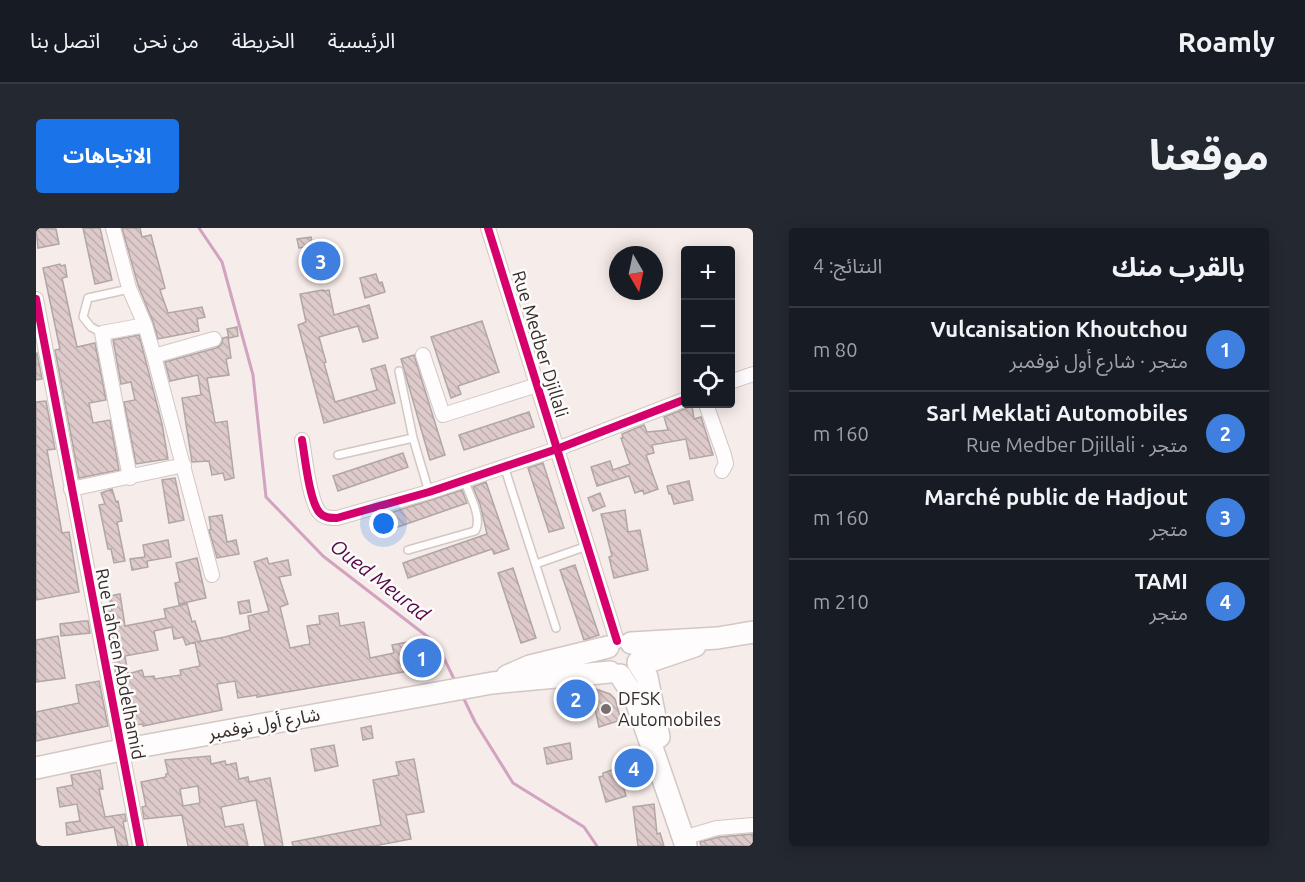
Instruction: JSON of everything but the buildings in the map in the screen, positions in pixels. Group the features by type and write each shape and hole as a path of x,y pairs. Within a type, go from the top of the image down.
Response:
{"main road":[{"path":"488,684 530,666 753,632"},
{"path":"488,684 629,674 626,651"},
{"path":"626,651 605,652 604,663 635,698 685,842"},
{"path":"626,651 647,677 667,788"},
{"name":"شارع أول نوفمبر","path":"36,768 121,750 488,684"}],"street":[{"path":"113,228 129,288 145,325 154,356 212,575"},
{"name":"Rue Medber Djillali","path":"488,228 587,546 626,651"},
{"name":"Rue Lahcen Abdelhamid","path":"36,299 140,846"},
{"path":"130,478 102,333 145,325"},
{"path":"154,356 214,339"},
{"path":"423,355 443,415 537,385"},
{"path":"735,380 753,374"},
{"path":"302,440 310,487 319,512 328,518 337,518 429,492 557,449 681,401"},
{"path":"707,408 724,455 726,464 722,471"},
{"path":"71,489 184,465"},
{"path":"685,842 717,828 753,825"}],"lane":[{"path":"102,333 91,327 83,317 87,298 129,288"},
{"path":"399,371 413,438 429,492"},
{"path":"338,455 413,438"},
{"path":"504,466 556,628"},
{"path":"408,550 475,531 478,526 476,516 464,480"},
{"path":"536,564 587,546"}],"waterway":[{"name":"Oued Meurad","path":"199,228 222,262 253,375 266,497 323,556 437,644 456,683"},
{"name":"Oued Meurad","path":"463,697 475,722 513,783 584,827 597,846"}],"cycle path":[{"path":"488,228 617,641"},
{"path":"36,299 140,846"},
{"path":"302,440 310,488 316,506 323,515 337,518 429,492 557,449 681,401"}],"place":[{"name":"Marché public de Hadjout","path":"321,261"},
{"name":"Vulcanisation Khoutchou","path":"422,658"},
{"name":"Sarl Meklati Automobiles","path":"576,699"},
{"name":"DFSK Automobiles","path":"606,709"},
{"name":"TAMI","path":"634,768"}]}
